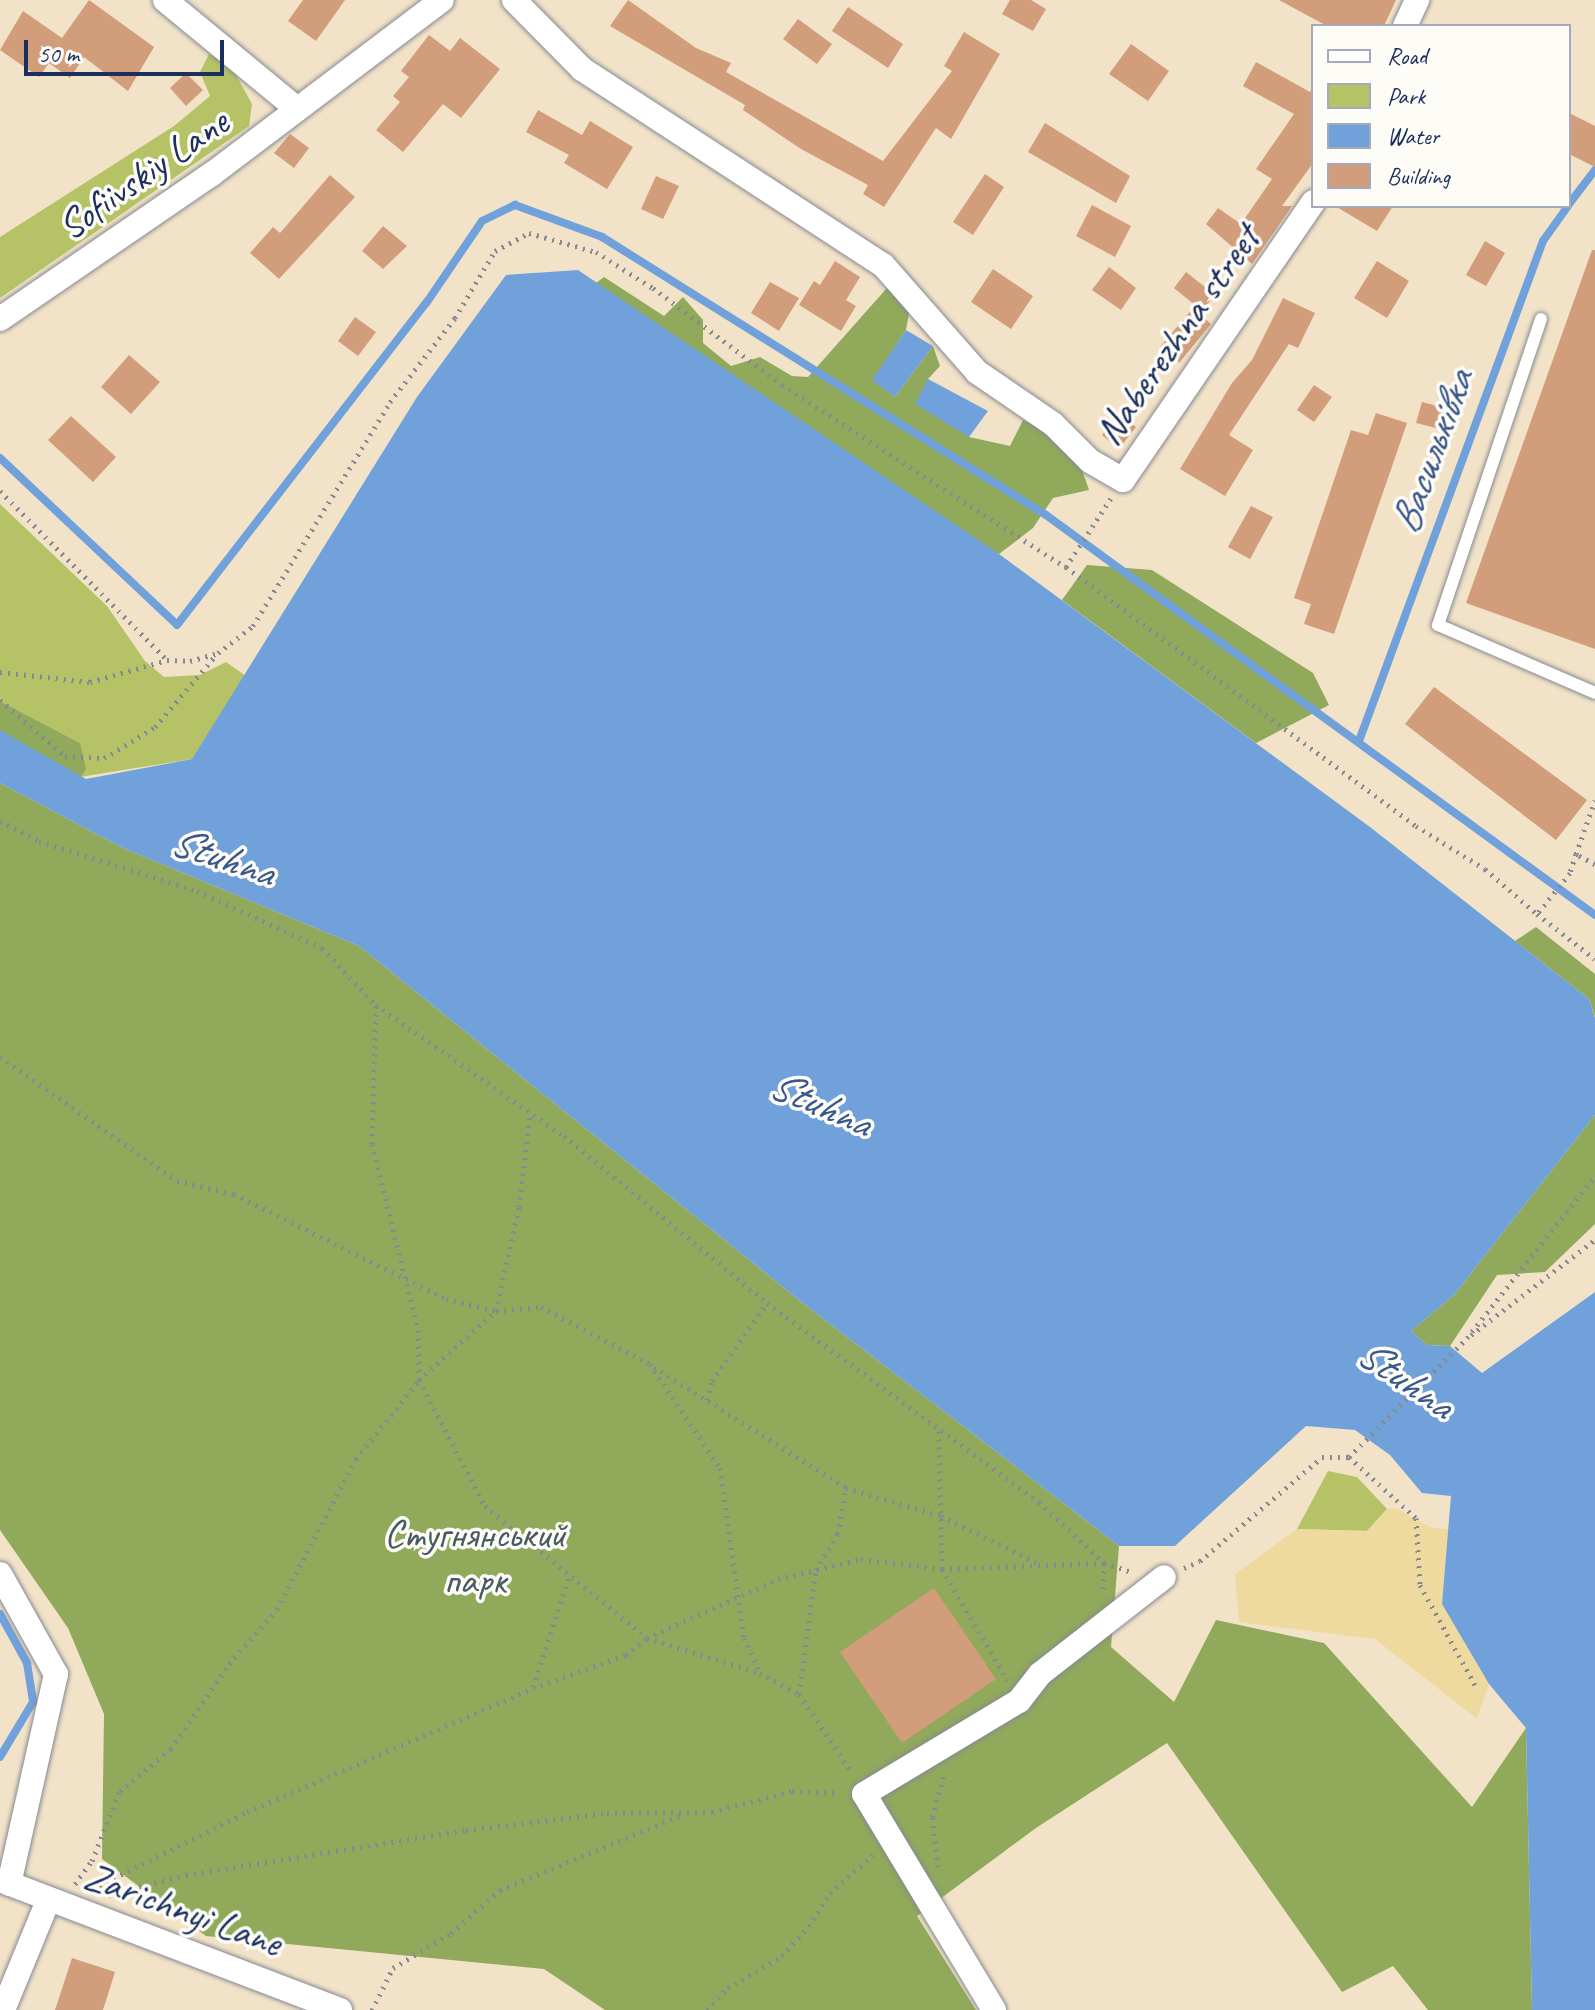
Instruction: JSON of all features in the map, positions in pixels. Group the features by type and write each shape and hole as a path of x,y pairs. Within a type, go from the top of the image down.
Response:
{"street":[{"path":"165,0 297,109"},
{"name":"Sofiivskiy Lane","path":"0,319 212,174 442,0"},
{"name":"Naberezhna street","path":"514,0 582,69 883,265 977,372 1053,424 1090,461 1123,480 1311,205"},
{"path":"1406,24 1417,0"},
{"path":"0,1574 56,1674 4,1882"},
{"path":"994,2010 864,1794 954,1744 1019,1701 1040,1674 1164,1577"},
{"name":"Zarichnyi Lane","path":"4,1882 340,2010"},
{"path":"3,2010 58,1904"}],"lane":[{"path":"1541,319 1438,625 1595,693"}],"path":[{"path":"0,700 65,756 104,758 155,727 218,653 253,626 390,402 455,318 495,251 529,233 596,252 782,385 1066,567 1416,826 1485,869 1595,959"},
{"path":"0,491 167,660"},
{"path":"1066,567 1092,527"},
{"path":"0,672 90,682 167,660 190,661 218,653"},
{"path":"1537,914 1570,873 1595,800"},
{"path":"0,821 39,841 197,891 322,948 376,1005 530,1113 767,1303 1039,1502 1104,1563"},
{"path":"1576,854 1595,864"},
{"path":"376,1005 372,1144 418,1330 419,1380 485,1506 647,1638 760,1673 799,1694 864,1794"},
{"path":"0,1057 177,1181 234,1194 285,1223 403,1273 446,1299 496,1311 541,1307 650,1364 846,1488 941,1516 1043,1566"},
{"path":"58,1904 92,1861 120,1791 171,1749 229,1664 277,1609 356,1459 419,1380 496,1311 519,1207 530,1113"},
{"path":"1349,1457 1467,1338 1595,1176"},
{"path":"1467,1338 1595,1240"},
{"path":"707,1400 712,1381 767,1303"},
{"path":"650,1364 720,1468 744,1638 760,1673"},
{"path":"939,1430 942,1569 1019,1701"},
{"path":"58,1904 247,1812 533,1688 626,1655 647,1638 738,1592 861,1559 942,1569 1104,1563 1164,1577 1200,1561 1322,1457 1349,1457 1416,1518 1420,1585 1475,1685"},
{"path":"799,1694 816,1570 838,1534 846,1488"},
{"path":"533,1688 569,1577"},
{"path":"939,1873 932,1817 954,1744"},
{"path":"58,1904 186,1875 466,1830 607,1813 712,1812 792,1791 864,1794"},
{"path":"372,2010 393,1968 451,1933 500,1890 689,1812"},
{"path":"707,2010 728,1988 782,1956 809,1926 830,1893 871,1860 886,1828"}],"green space":[{"path":"209,54 231,66 252,104 249,126 0,298 0,237 174,126 210,96 200,72"},
{"path":"604,277 664,316 683,297 703,320 703,343 731,366 760,357 792,376 808,377 887,288 910,308 906,330 873,380 895,397 933,346 940,366 928,379 969,437 1010,446 1023,420 1044,430 1081,467 1089,490 1053,498 1033,528 999,554 841,486 576,298"},
{"path":"0,504 107,606 145,661 164,677 200,675 226,662 246,676 192,759 80,777 80,743 0,701"},
{"path":"1087,565 1152,570 1313,673 1329,705 1256,743 1062,600"},
{"path":"0,701 80,743 86,769 74,788 0,745"},
{"name":"Стугнянський парк","path":"0,783 123,848 359,946 799,1300 1119,1546 1111,1647 1174,1702 1216,1620 1324,1643 1472,1807 1526,1728 1532,2010 1428,2010 1393,1966 1342,1992 1167,1743 1036,1828 917,1916 976,2010 605,2010 544,1969 206,1936 102,1859 104,1714 68,1628 0,1530"},
{"path":"1536,927 1595,974 1595,1017 1589,999 1515,941"},
{"path":"1595,1115 1595,1224 1545,1272 1497,1275 1450,1346 1427,1345 1411,1331 1454,1295"},
{"path":"1328,1471 1357,1477 1387,1509 1367,1531 1297,1529"}],"sand":[{"path":"1396,1508 1432,1528 1449,1529 1442,1604 1489,1684 1477,1719 1375,1639 1239,1622 1235,1574 1297,1529 1367,1531 1387,1509"}],"water":[{"name":"Stuhna","path":"578,270 999,554 1370,827 1589,999 1595,1018 1595,1115 1454,1295 1411,1331 1427,1345 1450,1346 1482,1373 1595,1292 1595,2010 1532,2010 1526,1728 1489,1684 1442,1604 1451,1496 1422,1493 1390,1455 1355,1430 1306,1426 1175,1546 1119,1546 799,1300 359,946 123,848 0,783 0,730 86,779 192,759 417,397 506,275"},
{"path":"906,330 933,346 895,397 872,380"},
{"path":"928,379 988,411 969,437 915,404"}],"building":[{"path":"89,0 154,47 128,91 84,57 70,78 49,63 39,77 0,50 23,11 62,38"},
{"path":"303,0 345,0 316,41 288,21"},
{"path":"628,0 696,48 731,63 726,72 883,161 952,71 944,66 964,32 1000,54 951,139 936,128 884,207 863,194 868,185 801,149 743,110 745,105 610,26"},
{"path":"1010,0 1031,0 1046,9 1033,31 1002,14"},
{"path":"1279,0 1396,0 1385,24 1323,24"},
{"path":"848,7 903,44 888,68 832,31"},
{"path":"798,19 832,44 817,64 783,39"},
{"path":"429,35 450,51 460,38 500,69 461,118 443,104 403,152 376,130 400,102 393,96 409,77 401,71"},
{"path":"1131,44 1169,71 1148,101 1109,74"},
{"path":"1256,62 1311,90 1311,166 1282,206 1292,206 1252,264 1206,224 1218,208 1241,224 1272,179 1256,169 1294,114 1243,86"},
{"path":"186,73 203,90 186,106 170,88"},
{"path":"538,110 582,135 590,121 633,147 607,189 564,163 569,155 526,132"},
{"path":"1571,114 1595,126 1595,167 1571,155"},
{"path":"1045,123 1130,176 1116,203 1028,152"},
{"path":"290,134 309,148 294,168 274,153"},
{"path":"985,174 1004,187 973,235 953,222"},
{"path":"330,175 355,197 279,279 250,253 273,227 280,233"},
{"path":"656,176 679,186 663,219 641,209"},
{"path":"1092,205 1131,226 1115,257 1076,236"},
{"path":"1338,208 1392,208 1377,231"},
{"path":"383,226 407,246 383,269 362,251"},
{"path":"1485,241 1505,253 1486,286 1466,275"},
{"path":"1592,250 1595,250 1595,649 1466,603"},
{"path":"835,261 860,277 846,300 856,306 841,331 799,305 814,281 820,285"},
{"path":"1377,261 1409,281 1387,318 1354,298"},
{"path":"1109,267 1136,288 1121,310 1092,290"},
{"path":"993,269 1033,296 1011,329 971,302"},
{"path":"1186,272 1215,295 1202,311 1174,288"},
{"path":"770,282 799,298 779,331 751,313"},
{"path":"1283,298 1315,313 1298,348 1289,344 1229,435 1253,450 1225,496 1180,469 1232,383 1252,360"},
{"path":"1193,308 1211,324 1179,363 1160,347"},
{"path":"355,317 376,332 358,356 338,341"},
{"path":"129,355 160,382 131,414 101,387"},
{"path":"1314,385 1332,397 1314,422 1297,410"},
{"path":"1422,402 1457,411 1452,432 1416,423"},
{"path":"1119,413 1136,427 1119,449 1102,435"},
{"path":"1376,413 1407,423 1334,634 1304,624 1311,604 1294,598 1351,430 1368,435"},
{"path":"71,416 116,457 93,482 48,440"},
{"path":"1251,506 1273,517 1250,559 1228,547"},
{"path":"1434,687 1587,800 1556,840 1405,724"},
{"path":"934,1588 996,1679 902,1743 840,1652"},
{"path":"72,1958 115,1972 103,2010 55,2010"}],"waterway":[{"name":"Васильківка","path":"1571,201 1595,170"},
{"path":"0,458 177,625 427,302 482,221 515,205 602,237 1046,515 1595,915"},
{"name":"Васильківка","path":"1359,741 1543,241 1567,208"},
{"path":"0,1614 27,1663 33,1702 0,1757"}]}
